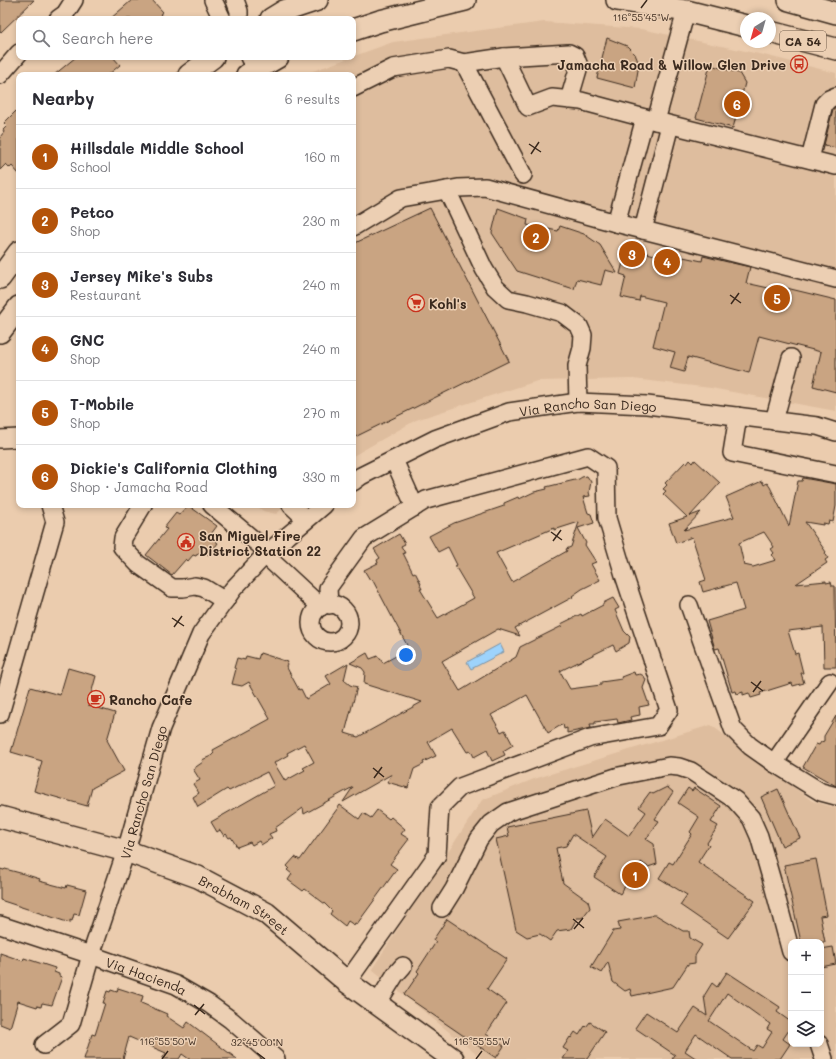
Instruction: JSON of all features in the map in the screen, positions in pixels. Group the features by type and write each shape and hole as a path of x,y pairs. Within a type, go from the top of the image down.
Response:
{"main road":[{"path":"276,16 284,11 317,0"},
{"path":"356,29 380,21 465,0"},
{"path":"617,0 687,6 740,24"},
{"path":"789,0 836,13"},
{"name":"CA 54","path":"776,34 836,49"},
{"path":"193,72 209,60"},
{"path":"251,67 270,60"},
{"path":"0,278 16,256"},
{"path":"0,332 16,311"},
{"name":"Brabham Street","path":"0,817 126,851 198,877 266,913 347,982 453,1059"}],"street":[{"path":"62,16 74,0"},
{"path":"213,0 221,16"},
{"path":"235,0 239,11 239,16"},
{"path":"616,223 657,121 687,6"},
{"path":"356,86 393,68 449,59 464,63 504,57 569,53 575,56 579,66 569,100"},
{"path":"0,75 16,56"},
{"path":"504,57 528,107 552,98 581,101 836,166"},
{"path":"464,63 523,175"},
{"path":"810,159 824,104 829,99 836,96"},
{"path":"643,230 657,121"},
{"path":"356,225 401,198 446,190 485,187 616,223 836,279"},
{"path":"446,190 484,269 495,287 508,299 527,302 562,313 579,326 583,335 582,348 577,366 578,402"},
{"path":"774,421 791,358"},
{"name":"Via Rancho San Diego","path":"356,480 435,439 509,412 578,402 647,405 817,426 836,432"},
{"path":"738,416 732,453 836,474"},
{"path":"0,439 16,438"},
{"path":"215,508 325,606 328,588 364,538 426,500 588,456 606,468 607,518 624,575 669,710 658,726 590,738 460,787 440,807 437,855 347,982"},
{"path":"394,460 415,507"},
{"path":"0,714 55,522 51,508"},
{"path":"141,508 123,538 122,547 138,564 172,588 195,586 204,588 224,602"},
{"path":"295,508 306,519"},
{"name":"Via Rancho San Diego","path":"44,1044 71,1024 91,954 126,851 161,728 201,634 233,589 267,554 320,508"},
{"path":"689,605 733,729 750,746 774,763 821,792 836,796"},
{"path":"774,763 830,682"},
{"path":"442,908 454,889 478,839 491,824 508,812 619,776 669,766 679,766 735,800 751,818 768,866 788,941"},
{"name":"Via Hacienda","path":"0,925 91,954 176,985 209,1004 231,1020 276,1059"},
{"path":"377,1004 395,975 403,966"},
{"path":"820,1047 824,1059"}],"shaded area":[{"path":"544,22 641,29 764,55 836,73 836,411 711,388 633,379 537,381 416,420 356,454 356,72 310,72 343,60 356,60 356,55 393,42"},
{"path":"260,508 283,508 276,514 263,511"},
{"path":"711,725 812,801 836,808 836,1059 483,1059 476,1054 372,969 482,800 534,779"}],"water":[{"path":"500,644 504,652 471,669 467,662"}],"building":[{"path":"0,0 34,0 16,16 0,33"},
{"path":"132,0 152,0 163,12 160,14 162,16 113,16"},
{"path":"607,38 627,46 635,54 639,64 635,88 597,78"},
{"path":"72,60 116,60 120,65 112,72 58,72"},
{"path":"710,65 739,73 745,83 733,128 696,118"},
{"path":"836,107 836,148 824,145 833,109"},
{"path":"16,111 16,171 12,166 10,168 6,164 0,170 0,137 4,132 3,130 7,126 4,123"},
{"name":"Kohl's","path":"430,208 509,361 356,437 356,243"},
{"path":"498,208 528,219 527,225 558,231 560,226 584,234 600,245 617,273 605,270 601,285 577,279 574,289 517,271 492,233"},
{"path":"626,250 639,253 639,251 682,262 683,257 702,261 703,256 750,267 746,283 773,289 774,285 836,300 836,392 813,386 821,352 759,336 749,373 688,357 684,372 670,368 675,352 653,346 664,302 640,296 639,301 621,297 626,276 620,274"},
{"path":"690,460 693,463 695,460 720,483 690,516 701,512 684,530 734,517 726,497 762,481 764,485 767,483 770,487 789,526 798,481 802,481 803,478 836,484 836,506 833,522 829,521 828,524 823,523 823,525 805,522 826,552 825,553 828,558 825,560 827,563 796,584 826,581 826,583 831,582 832,586 835,586 836,667 824,667 823,627 788,631 795,654 798,653 804,683 793,686 792,683 760,693 761,695 751,698 749,693 743,695 743,692 737,694 736,691 732,692 719,648 715,649 707,621 744,610 736,583 703,592 700,582 706,580 692,537 676,543 669,523 687,517 663,494 666,491 663,489 667,485 665,483 685,462 687,464","holes":["764,532 774,547 771,549 774,553 772,555 776,560 753,567 744,565 739,543"]},
{"path":"587,476 591,482 589,492 590,496 583,497 588,513 591,514 594,523 578,528 586,543 585,545 596,562 591,564 600,580 582,589 572,596 573,597 515,628 520,636 498,629 442,661 460,691 516,657 520,647 562,626 561,624 581,614 582,616 603,605 603,603 613,598 619,608 615,610 624,631 630,637 629,643 616,651 613,645 560,671 570,689 601,685 601,682 622,679 621,677 634,672 635,675 640,674 644,676 646,680 643,688 649,705 639,707 640,715 630,717 631,720 618,723 617,719 595,722 595,724 590,724 591,728 567,733 567,728 564,729 563,724 548,733 527,695 491,715 501,732 505,730 513,745 503,751 505,755 492,761 487,750 474,757 471,751 467,752 452,728 428,742 436,756 423,762 424,764 414,769 408,788 387,782 392,774 343,802 353,787 304,814 303,808 275,828 276,831 269,834 272,838 261,845 259,841 252,845 250,842 237,847 231,837 229,838 226,834 224,836 220,830 217,832 211,822 274,786 267,772 229,791 227,789 198,807 193,797 199,793 193,784 200,780 193,769 203,762 202,760 211,756 214,753 213,750 270,719 249,682 242,686 232,684 237,658 245,660 246,656 258,659 260,653 288,662 286,666 299,690 301,689 306,699 331,684 326,676 348,663 344,680 350,685 357,687 345,733 358,737 422,702 364,684 365,672 362,668 350,663 367,653 370,659 378,656 383,663 409,649 372,579 370,580 364,570 378,563 377,560 380,558 374,549 399,534 405,544 401,546 405,553 403,553 413,573 415,572 421,584 422,589 420,589 438,618 474,598 455,566 457,565 448,547 438,552 429,536 454,523 504,506 504,503 518,497 519,499 534,492 547,489 546,487","holes":["579,522 571,547 566,549 567,551 512,582 496,553 554,528 554,530","304,744 314,762 303,768 305,770 285,781 274,763 288,755 287,753"]},
{"name":"San Miguel Fire District Station 22","path":"187,508 192,508 217,526 211,534 213,535 211,538 218,543 209,555 204,552 202,555 198,553 196,556 193,555 188,561 186,559 172,575 146,555 167,529 164,528 176,513 179,515"},
{"path":"68,668 96,676 88,705 115,713 107,740 124,771 92,788 87,806 34,791 42,761 11,752 30,687 60,695"},
{"path":"836,716 836,786 803,767 816,744 819,745 824,741 824,736"},
{"path":"667,787 673,792 655,819 659,821 646,839 654,844 657,864 648,867 641,862 620,894 594,877 607,857 573,834 566,846 556,848 563,883 588,901 590,908 582,918 577,918 571,929 557,931 550,941 540,934 527,937 516,930 496,839 509,836 507,827 586,811 592,838 605,819 629,836 646,812 639,807 650,792 653,794"},
{"path":"688,788 692,791 694,788 721,806 711,822 718,826 707,843 709,845 698,862 755,901 728,938 680,905 687,895 659,878 669,862 673,864 692,834 690,832 699,817 678,803"},
{"path":"778,789 800,838 782,846 761,797"},
{"path":"340,805 359,819 363,813 371,818 377,810 389,819 391,817 405,829 401,834 409,839 390,864 397,869 357,924 355,923 354,925 348,921 345,926 330,914 332,911 325,904 305,889 303,891 288,880 292,874 287,870 289,868 287,866 295,857 300,860"},
{"path":"816,859 827,915 820,916 825,942 824,939 800,939 784,865"},
{"path":"0,869 24,874 40,879 39,881 66,888 67,885 86,890 79,915 74,914 72,921 70,920 70,923 0,900"},
{"path":"656,915 683,931 689,931 690,938 702,945 695,956 695,963 688,964 673,987 632,996 630,989 625,991 613,982 608,962 601,973 591,967 613,931 620,930 618,922"},
{"path":"447,919 507,959 487,989 507,1003 486,1034 504,1046 496,1058 404,995 419,973 417,971 436,942 433,940"},
{"path":"833,947 836,964 824,966 824,948"},
{"path":"0,953 23,961 24,958 55,968 54,972 62,977 52,1005 42,1003 41,1007 37,1007 18,1001 10,1028 0,1024"},
{"path":"727,972 780,1007 777,1012 788,1020 788,1032 783,1039 788,1043 788,1047 780,1059 732,1059 696,1034 685,1051 697,1059 672,1059 675,1055 635,1028 646,1012 678,1033 695,1008 707,1016 704,996 712,983 717,987","holes":["727,993 770,1024 767,1029 772,1032 762,1048 757,1045 753,1051 709,1021"]},
{"path":"118,988 143,996 141,1003 167,1014 166,1016 184,1028 188,1022 237,1059 189,1059 182,1054 179,1059 162,1059 166,1053 129,1037 123,1059 84,1059 92,1034 95,1035 105,1003 103,1003 107,991 110,992 111,990 117,992"},
{"path":"590,1022 605,1032 587,1059 563,1059 568,1051 563,1048 570,1037 571,1038 575,1032 579,1035 585,1026 586,1027"}],"place":[{"name":"Jamacha Road & Willow Glen Drive","path":"799,64"},
{"name":"Dickie's California Clothing","path":"737,104"},
{"name":"Petco","path":"536,237"},
{"name":"Jersey Mike's Subs","path":"632,254"},
{"name":"GNC","path":"667,262"},
{"name":"T-Mobile","path":"777,298"},
{"name":"Kohl's","path":"416,303"},
{"name":"San Miguel Fire District Station 22","path":"186,542"},
{"name":"Rancho Cafe","path":"96,699"},
{"name":"Hillsdale Middle School","path":"635,875"}]}
